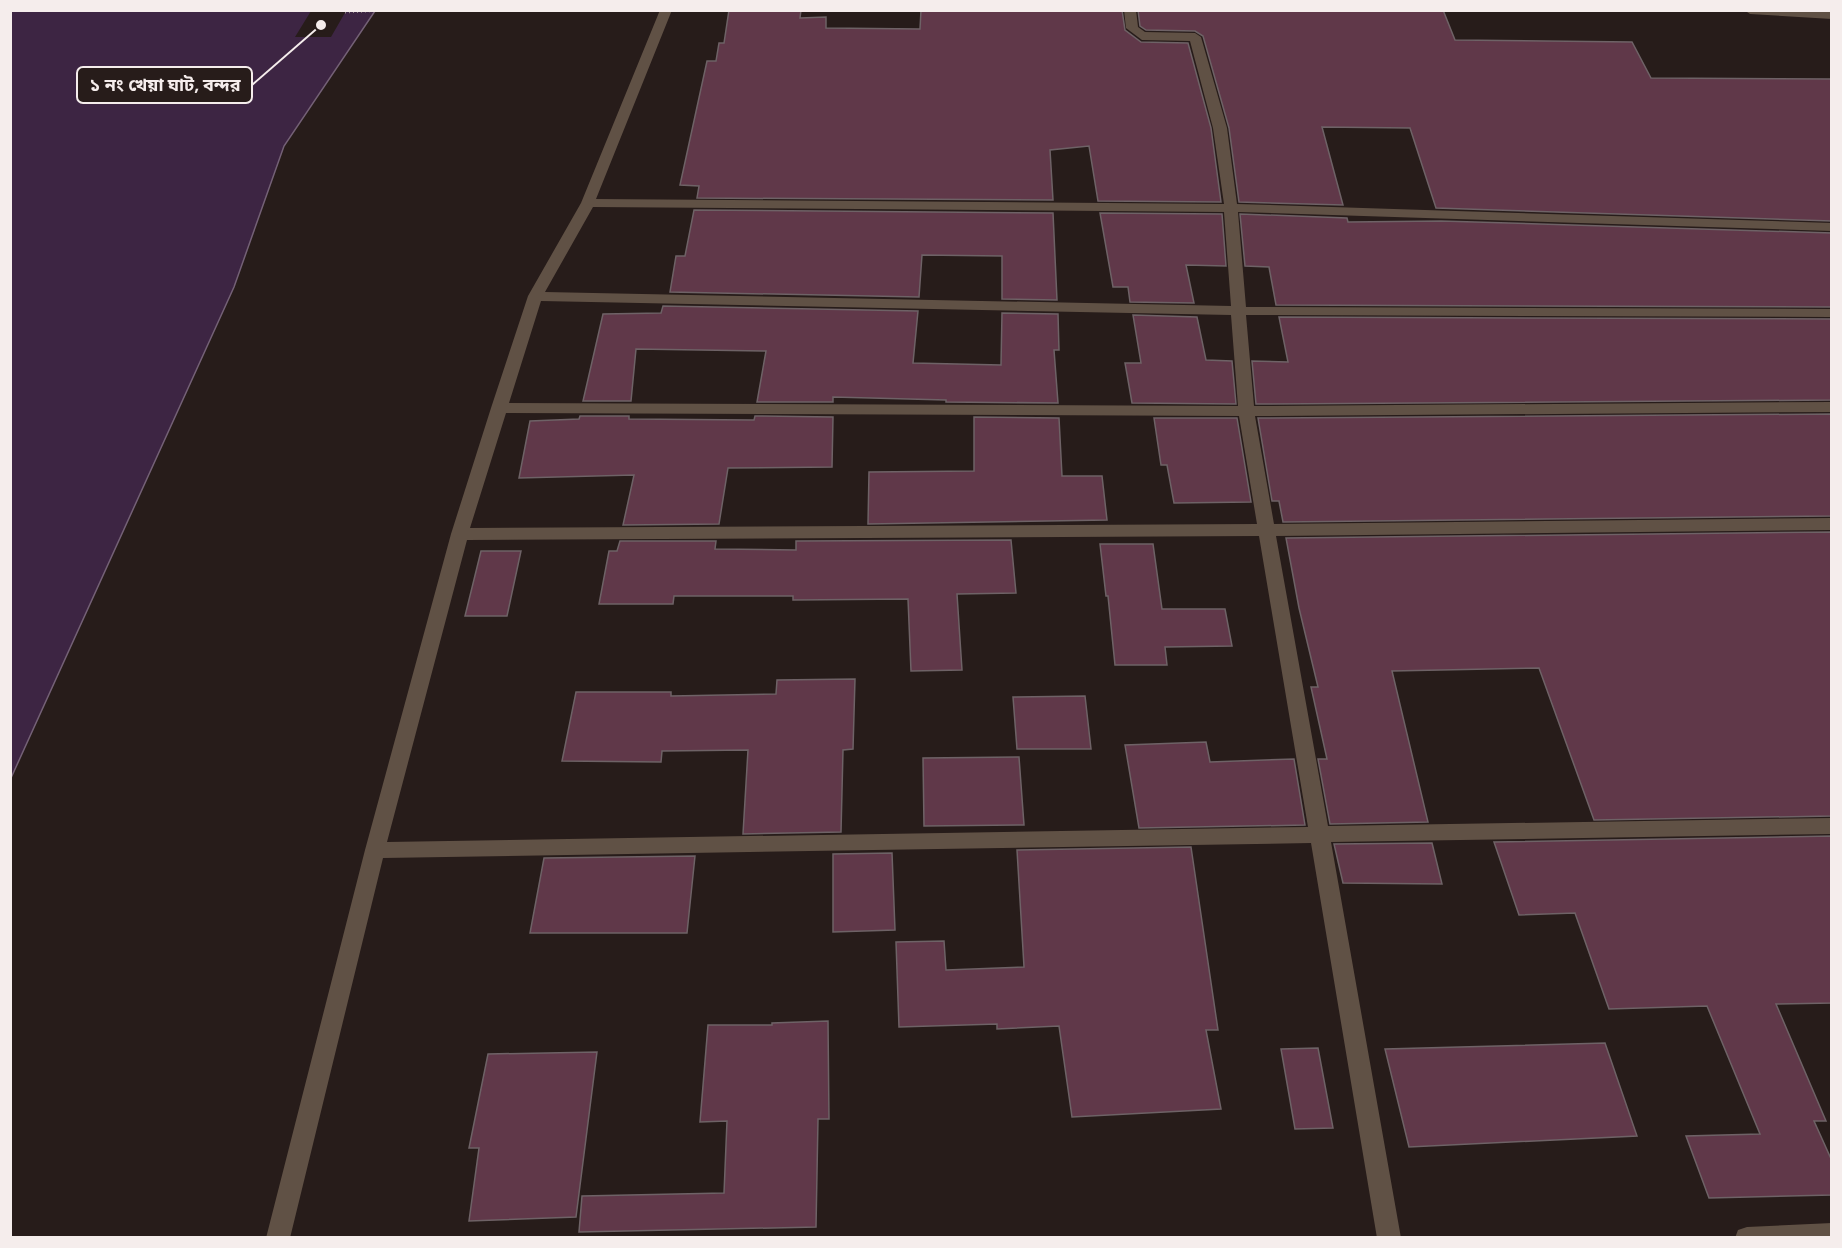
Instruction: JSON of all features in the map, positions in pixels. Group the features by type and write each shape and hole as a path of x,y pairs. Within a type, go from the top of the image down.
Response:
{"street":[{"path":"278,1238 375,850 460,534 499,408 535,296 588,202 666,10"},
{"path":"1130,10 1132,28 1142,36 1195,37 1220,128 1231,208 1246,411 1389,1238"},
{"path":"1750,10 1832,15"},
{"path":"588,202 1231,208 1832,227"},
{"path":"535,296 1240,311 1832,313"},
{"path":"499,408 1246,411 1832,407"},
{"path":"460,534 1268,530 1832,524"},
{"path":"375,850 1832,826"},
{"path":"1747,1238 1832,1234"}],"path":[{"path":"345,12 384,10"}],"shaded area":[{"path":"11,11 375,11 284,146 234,287 11,778"}],"pier":[{"path":"311,11 346,11 331,37 295,37"}],"building":[{"path":"729,10 801,10 800,18 826,17 826,28 920,29 921,10 1122,10 1125,30 1141,42 1188,43 1211,128 1221,202 1098,201 1089,146 1050,150 1053,200 697,198 699,186 680,185 707,61 716,61 719,43 724,43"},
{"path":"1138,10 1443,10 1455,40 1632,42 1651,78 1832,79 1832,221 1436,208 1410,128 1322,127 1343,205 1239,202 1229,128 1203,36 1195,31 1146,30 1140,26"},
{"path":"694,210 1053,213 1057,300 1002,299 1002,256 922,255 919,297 670,292 676,256 685,256"},
{"path":"1100,213 1222,214 1226,266 1186,265 1194,303 1130,302 1128,287 1113,287"},
{"path":"1240,214 1347,218 1348,222 1441,221 1832,233 1832,307 1276,305 1269,267 1245,266"},
{"path":"663,306 918,311 913,363 1001,365 1002,313 1058,314 1059,350 1054,350 1058,403 946,402 946,400 833,397 833,402 757,402 766,351 636,349 631,401 583,401 603,314 661,313"},
{"path":"1133,315 1197,317 1206,360 1232,361 1236,404 1132,403 1125,363 1141,363"},
{"path":"1279,317 1832,319 1832,400 1256,404 1252,361 1288,362"},
{"path":"1832,414 1832,516 1283,522 1279,501 1272,501 1258,418"},
{"path":"580,416 629,416 629,419 754,420 755,416 833,417 832,467 728,468 719,524 623,525 634,475 519,478 530,421 579,419"},
{"path":"974,417 1059,418 1062,476 1102,476 1107,520 868,524 869,472 974,471"},
{"path":"1154,418 1237,418 1251,502 1174,503 1167,465 1161,465"},
{"path":"1832,532 1832,816 1594,820 1539,668 1392,671 1428,822 1330,824 1318,759 1327,759 1311,687 1318,687 1299,608 1286,538"},
{"path":"1011,540 1016,593 957,594 962,670 911,671 908,599 793,600 793,596 674,596 673,604 599,604 609,551 617,551 620,541 716,541 715,549 796,550 796,541"},
{"path":"1100,544 1153,544 1162,609 1225,609 1232,646 1165,647 1167,665 1115,665"},
{"path":"481,551 521,551 507,616 465,616"},
{"path":"855,679 853,749 843,750 841,832 743,834 748,750 662,751 661,762 562,761 576,692 671,692 671,696 776,694 777,680"},
{"path":"1085,696 1091,749 1017,749 1013,697"},
{"path":"1206,742 1210,762 1294,759 1305,825 1139,828 1125,745"},
{"path":"1019,757 1024,825 924,826 923,758"},
{"path":"1832,836 1832,1003 1776,1004 1826,1121 1814,1121 1832,1161 1832,1195 1709,1198 1686,1136 1760,1134 1707,1006 1609,1009 1575,913 1519,915 1494,842"},
{"path":"1432,843 1442,884 1343,883 1334,844"},
{"path":"1191,847 1218,1030 1206,1030 1221,1109 1072,1117 1059,1026 997,1029 997,1024 899,1027 896,942 944,941 946,970 1024,967 1017,850"},
{"path":"892,853 895,930 833,932 833,854"},
{"path":"695,856 687,933 530,933 544,858"},
{"path":"828,1021 829,1119 818,1119 816,1227 579,1232 582,1196 724,1193 727,1121 700,1122 708,1025 772,1025 772,1023"},
{"path":"1605,1043 1637,1136 1409,1147 1385,1049"},
{"path":"1318,1048 1333,1128 1295,1129 1281,1049"},
{"path":"597,1052 576,1217 469,1221 479,1148 469,1148 488,1054"}],"place":[{"name":"১ নং খেয়া ঘাট, বন্দর","path":"321,25"}]}
